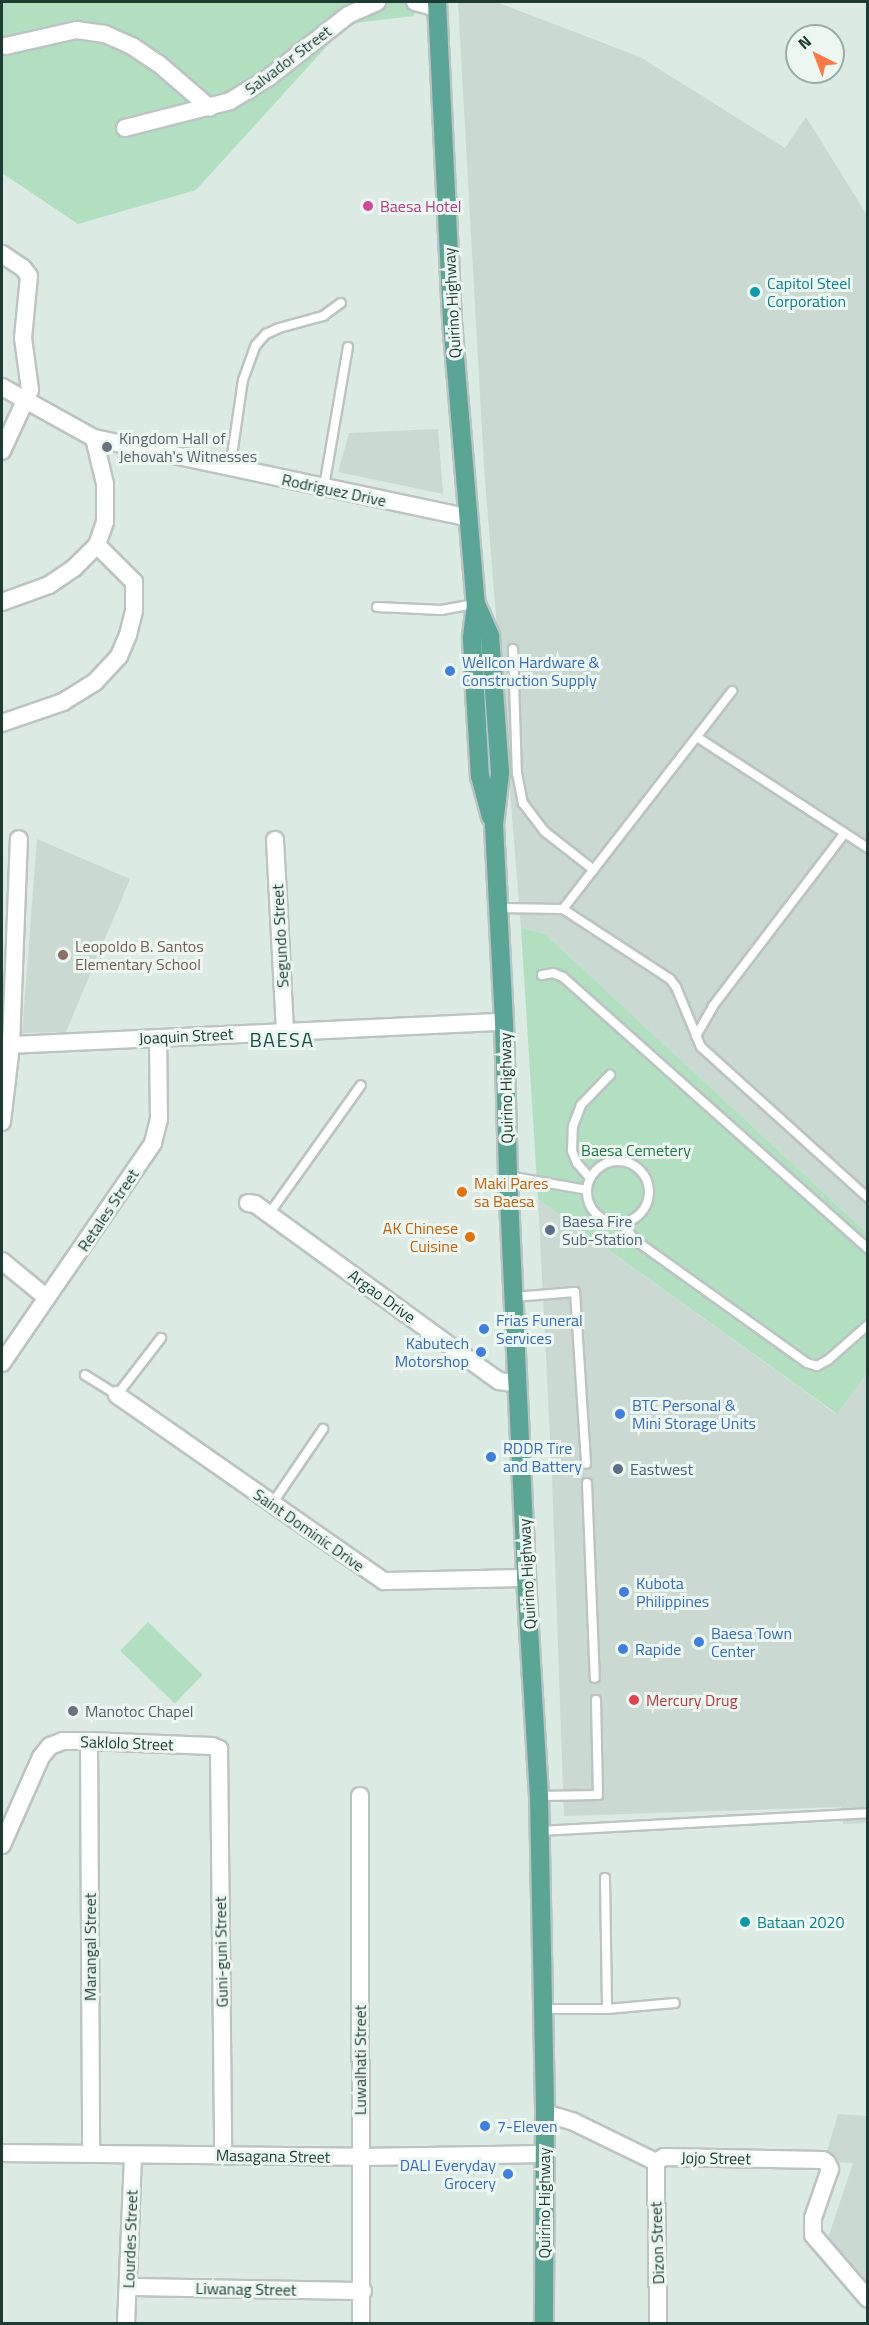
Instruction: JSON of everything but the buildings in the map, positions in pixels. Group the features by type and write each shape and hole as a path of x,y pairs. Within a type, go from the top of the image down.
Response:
{"main road":[{"name":"Quirino Highway","path":"437,5 452,321 467,517 476,604 490,636 500,773 494,825 526,1578 539,1796 545,2113 544,2324"}],"street":[{"name":"Salvador Street","path":"125,128 210,108 250,90 334,24 377,2"},
{"path":"415,2 437,5"},
{"path":"6,45 76,30 105,34 132,46 159,64 210,108"},
{"path":"2,254 23,268 28,276 23,338 30,390 27,402 2,451"},
{"name":"Rodriguez Drive","path":"2,387 94,438 230,469 467,517"},
{"path":"2,602 50,585 74,568 98,545 105,522 105,484 94,438"},
{"path":"2,723 63,702 95,682 119,656 128,635 134,611 135,582 98,545"},
{"path":"2,1122 11,1045 19,839"},
{"name":"Segundo Street","path":"275,840 285,1031"},
{"name":"Joaquin Street","path":"11,1045 504,1022"},
{"name":"Retales Street","path":"2,1363 153,1143 159,1119 159,1038"},
{"name":"Argao Drive","path":"248,1203 251,1202 362,1276 499,1381 518,1384"},
{"path":"2,1261 47,1298"},
{"name":"Saint Dominic Drive","path":"117,1395 384,1581 526,1578"},
{"name":"Saklolo Street","path":"2,1845 42,1757 50,1746 63,1741 89,1741 215,1746 219,1749"},
{"name":"Marangal Street","path":"89,1741 91,2153"},
{"name":"Guni-guni Street","path":"219,1749 223,2155"},
{"name":"Luwalhati Street","path":"360,1796 362,2324"},
{"name":"Jojo Street","path":"545,2113 574,2122 656,2162 664,2157 823,2160 830,2169 813,2218 813,2235 867,2300"},
{"name":"Masagana Street","path":"2,2153 360,2157 544,2154"},
{"name":"Lourdes Street","path":"126,2324 134,2155"},
{"name":"Dizon Street","path":"656,2162 658,2324"},
{"name":"Liwanag Street","path":"128,2287 363,2291"}],"lane":[{"path":"230,469 243,380 256,345 266,334 279,327 323,316 341,303"},
{"path":"324,488 348,347"},
{"path":"377,606 441,610 476,604"},
{"path":"513,649 517,773 523,803 544,831 594,870"},
{"path":"563,909 732,692"},
{"path":"697,738 867,848"},
{"path":"696,1036 713,1006 844,834"},
{"path":"499,908 563,909 670,979 676,987 701,1047 867,1198"},
{"path":"542,975 553,973 563,977 867,1249"},
{"path":"590,1178 577,1163 572,1151 573,1126 581,1105 610,1075"},
{"path":"269,1214 361,1085"},
{"path":"622,1223 636,1216 646,1204 649,1188 643,1173 631,1163 615,1160 600,1166 590,1178 586,1190 593,1210 601,1218 622,1223 635,1240 807,1363 817,1366 828,1360 867,1325"},
{"path":"508,1176 586,1190"},
{"path":"514,1297 576,1292 586,1464"},
{"path":"86,1375 117,1395 161,1338"},
{"path":"272,1504 323,1429"},
{"path":"587,1483 595,1678"},
{"path":"539,1796 598,1795 596,1700"},
{"path":"539,1831 867,1813"},
{"path":"605,1878 607,2009"},
{"path":"544,2009 607,2009 675,2003"}],"shaded area":[{"name":"Capitol Steel Corporation","path":"458,2 496,2 640,57 785,148 806,117 867,215 867,1233 545,934 521,928 484,467"},
{"path":"438,429 443,494 338,472 349,433"},
{"name":"Leopoldo B. Santos Elementary School","path":"37,839 130,879 66,1032 22,1033"},
{"name":"Baesa Town Center","path":"538,1199 836,1414 867,1372 867,1823 843,1824 841,1807 564,1816 552,1477"},
{"path":"838,2114 867,2116 867,2287 827,2241 853,2163 824,2162"}],"green space":[{"path":"2,2 414,2 414,16 347,24 196,190 78,224 2,173"},
{"name":"Baesa Cemetery","path":"521,928 545,934 867,1233 867,1372 837,1414 538,1199"},
{"path":"148,1622 203,1675 175,1704 120,1651"}],"place":[{"name":"Baesa Hotel","path":"368,206"},
{"name":"Capitol Steel Corporation","path":"755,292"},
{"name":"Kingdom Hall of Jehovah's Witnesses","path":"107,447"},
{"name":"Wellcon Hardware & Construction Supply","path":"450,671"},
{"name":"Leopoldo B. Santos Elementary School","path":"63,955"},
{"name":"Maki Pares sa Baesa","path":"462,1192"},
{"name":"Baesa Fire Sub-Station","path":"550,1230"},
{"name":"AK Chinese Cuisine","path":"470,1237"},
{"name":"Frias Funeral Services","path":"484,1329"},
{"name":"Kabutech Motorshop","path":"481,1352"},
{"name":"BTC Personal & Mini Storage Units","path":"620,1414"},
{"name":"RDDR Tire and Battery","path":"491,1457"},
{"name":"Eastwest","path":"618,1469"},
{"name":"Kubota Philippines","path":"624,1592"},
{"name":"Baesa Town Center","path":"699,1642"},
{"name":"Rapide","path":"623,1649"},
{"name":"Mercury Drug","path":"634,1700"},
{"name":"Manotoc Chapel","path":"73,1711"},
{"name":"Bataan 2020","path":"745,1922"},
{"name":"7-Eleven","path":"485,2126"},
{"name":"DALI Everyday Grocery","path":"508,2174"}],"district":[{"name":"BAESA","path":"282,1039"}]}
